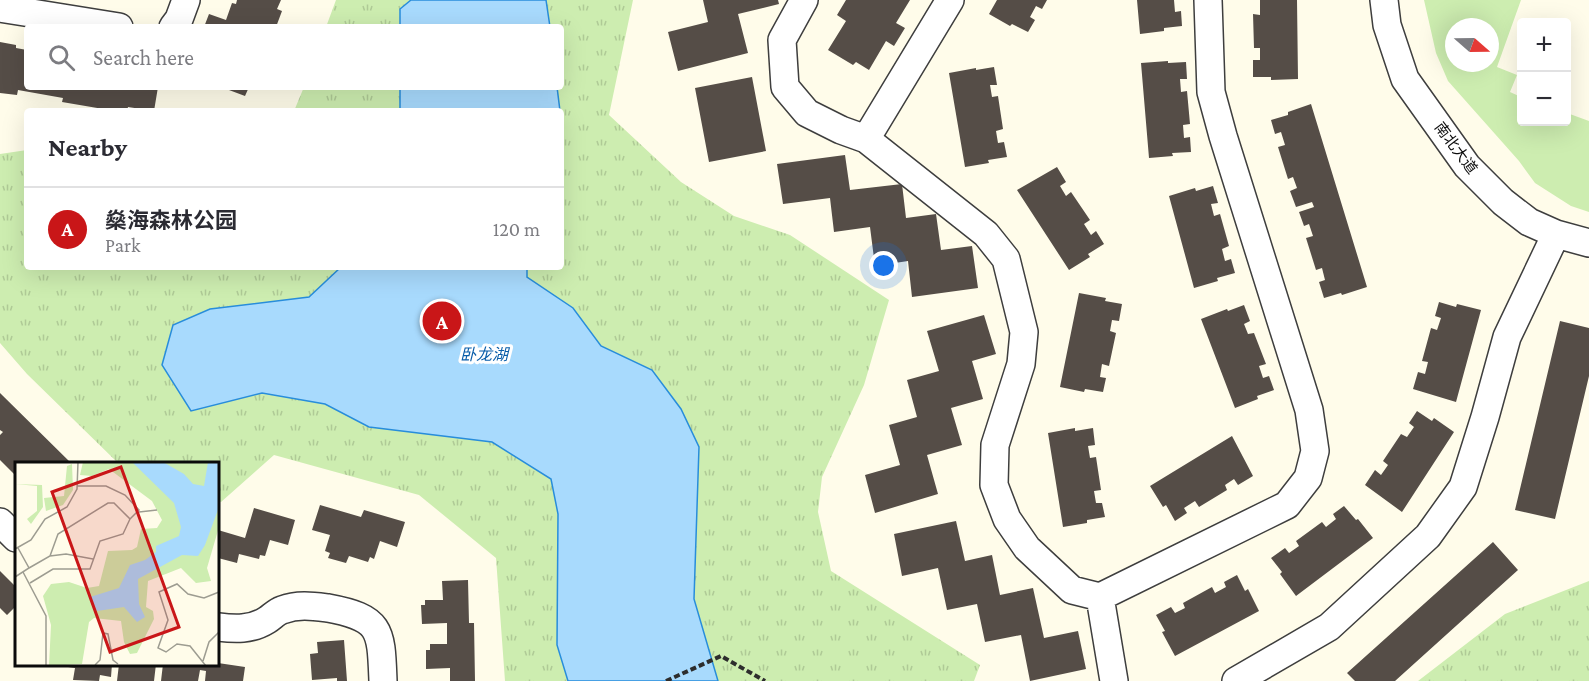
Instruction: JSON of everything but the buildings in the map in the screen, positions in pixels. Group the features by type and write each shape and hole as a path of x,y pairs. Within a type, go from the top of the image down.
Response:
{"street":[{"path":"175,24 186,0"},
{"path":"804,0 782,40 785,87 807,113 866,139 986,234 1006,259 1023,332 1021,364 995,445 993,485 1007,519 1027,548 1072,590 1100,597 1287,505 1308,478 1315,451 1309,410 1211,92 1208,0"},
{"path":"866,139 950,0"},
{"name":"南北大道","path":"1384,0 1387,25 1405,79 1467,166 1503,202 1530,222 1556,234 1589,243"},
{"path":"0,8 100,24"},
{"path":"1236,681 1329,627 1428,536 1463,487 1507,337 1556,234"},
{"path":"0,522 15,537"},
{"path":"1100,597 1114,681"},
{"path":"219,627 234,629 253,627 280,610 307,605 351,612 363,617 373,626 378,635 382,649 383,681"}],"path":[{"path":"666,681 722,656 765,681"}],"green space":[{"path":"336,0 633,0 609,115 681,182 734,216 790,235 889,300 864,385 822,477 818,512 831,571 980,665 974,681 505,681 496,558 419,495 274,455 221,502 219,501 219,462 117,462 27,374 0,343 0,154 24,150 24,270 564,270 564,108 295,108 303,90 564,90 564,24 327,24"},
{"path":"1424,0 1521,0 1499,61 1499,18 1445,18 1445,72 1499,72 1499,68 1517,75 1510,92 1517,95 1517,126 1571,126 1571,114 1589,121 1589,212 1571,206 1535,183 1519,161 1448,81 1436,53"},
{"path":"1589,581 1589,681 1418,681 1505,614"}],"water":[{"path":"411,0 546,0 550,24 400,24 400,9"},
{"path":"400,90 557,90 560,108 400,108"},
{"name":"卧龙湖","path":"338,270 527,270 527,277 573,308 601,346 652,370 681,409 699,447 694,599 718,681 568,681 557,645 558,514 551,479 492,442 369,427 325,404 262,393 191,411 162,365 173,325 210,309 309,297"}],"place":[{"name":"燊海森林公园","path":"442,321"}]}
